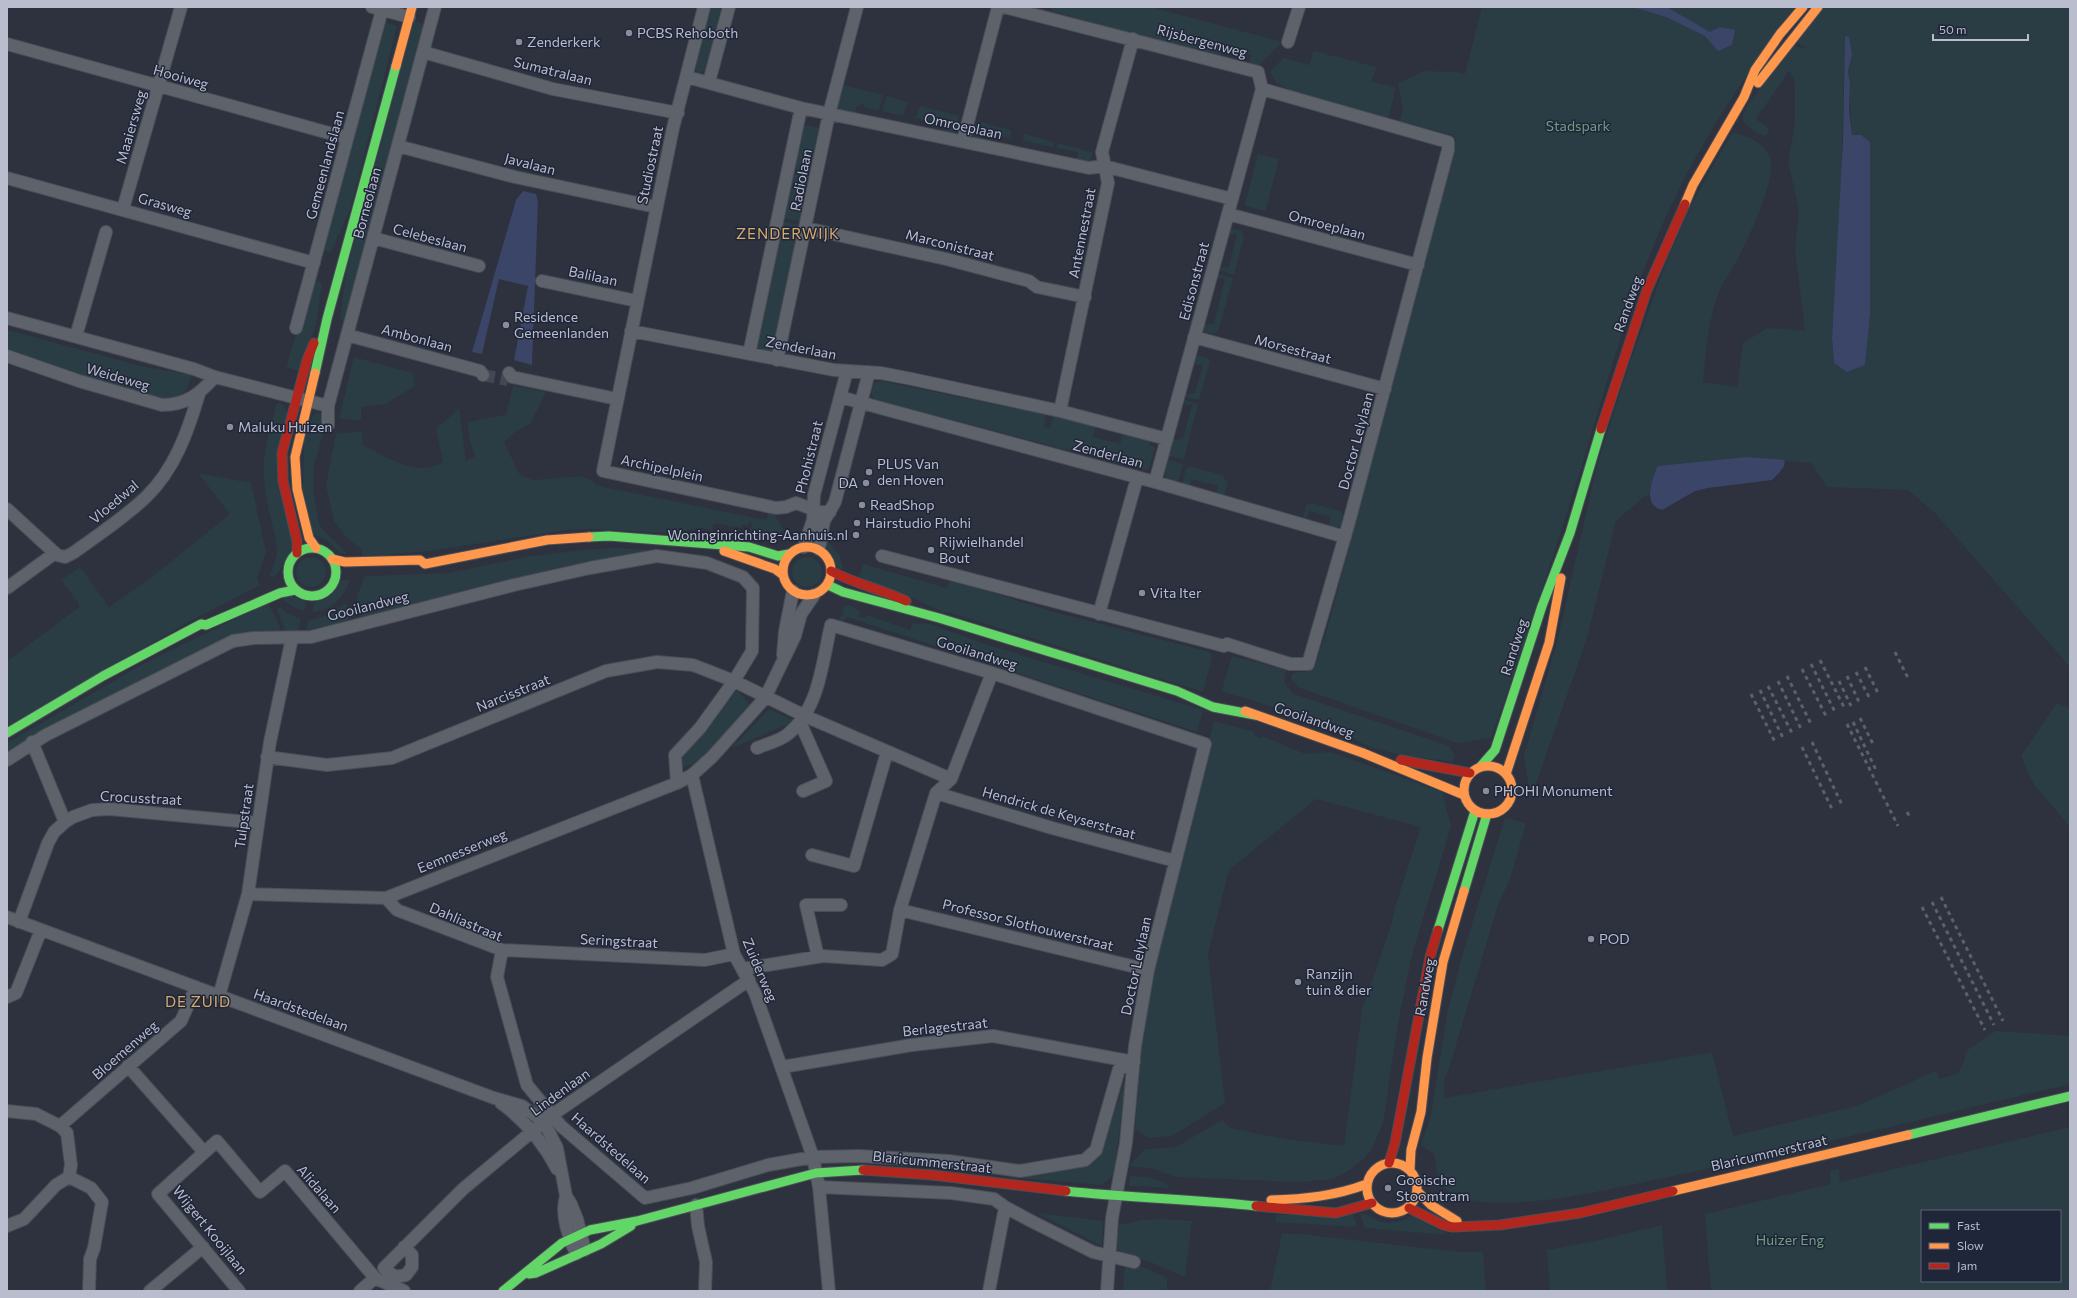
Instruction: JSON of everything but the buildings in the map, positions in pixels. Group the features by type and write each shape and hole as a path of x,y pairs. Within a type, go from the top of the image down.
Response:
{"main road":[{"name":"Randweg","path":"1481,766 1495,750 1542,606 1570,533 1611,397 1647,290 1693,185 1744,97 1755,70 1780,34 1803,7"},
{"name":"Randweg","path":"1744,97 1760,81 1818,7"},
{"path":"316,548 309,538 297,489 294,468 307,360 327,318 410,12"},
{"path":"297,553 297,541 283,481 282,462 284,445 302,400"},
{"name":"Randweg","path":"1506,774 1549,643 1570,533"},
{"name":"Gooilandweg","path":"374,571 421,568 425,564 547,540 609,536 748,547 778,556 789,554"},
{"name":"Gooilandweg","path":"705,543 775,569 783,575"},
{"path":"804,547 819,549 830,561 832,571 828,585 814,595 800,594 793,591 785,583 783,575 784,564 789,554 804,547"},
{"path":"280,579 287,572 291,559 297,553 306,548 316,548 324,551 332,560 336,569 335,579 330,588 317,596 308,596 295,590 290,582 287,572"},
{"name":"Gooilandweg","path":"332,560 345,562 420,560 425,564"},
{"name":"Gooilandweg","path":"832,571 847,580 885,590 939,618"},
{"path":"335,579 346,573"},
{"name":"Gooilandweg","path":"828,585 843,592 939,618 1177,691 1213,707 1255,715"},
{"path":"7,733 112,670 201,624 206,625 280,593 295,590"},
{"path":"201,624 203,618 237,601"},
{"name":"Gooilandweg","path":"1177,691 1214,697 1255,715 1363,753 1464,795"},
{"name":"Gooilandweg","path":"1363,753 1470,773"},
{"path":"1481,766 1499,768 1506,774 1512,786 1510,800 1501,810 1487,814 1475,811 1466,801 1464,795 1464,784 1470,773 1481,766"},
{"name":"Randweg","path":"1389,1163 1395,1143 1430,957 1475,811"},
{"name":"Randweg","path":"1410,1169 1411,1150 1421,1112 1427,1058 1443,962 1487,814"},
{"name":"Blaricummerstraat","path":"1409,1208 1443,1225 1453,1227 1500,1225 1580,1213 2070,1096"},
{"path":"1389,1163 1397,1163 1410,1169 1417,1183 1418,1191 1415,1201 1409,1208 1394,1214 1385,1213 1372,1203 1368,1194 1367,1184 1375,1170 1389,1163"},
{"name":"Blaricummerstraat","path":"503,1291 526,1274 545,1254 575,1235 595,1228 627,1221 638,1221 816,1173 861,1170 916,1174 1117,1197 1229,1203 1294,1211 1336,1212 1372,1203"},
{"name":"Blaricummerstraat","path":"1229,1203 1253,1200 1317,1199 1348,1192 1367,1184"},
{"name":"Blaricummerstraat","path":"1418,1191 1431,1205 1454,1220 1474,1226"},
{"name":"Blaricummerstraat","path":"526,1274 536,1273 601,1244 638,1221"}],"street":[{"name":"Maaiersweg","path":"123,209 180,7"},
{"name":"Borneolaan","path":"328,425 328,406 435,7"},
{"name":"Studiostraat","path":"631,331 656,207 704,7"},
{"path":"709,82 730,7"},
{"name":"Radiolaan","path":"778,360 830,114 857,7"},
{"path":"963,141 998,7"},
{"name":"Rijsbergenweg","path":"1004,7 1258,72 1262,89"},
{"path":"1288,42 1299,7"},
{"path":"377,8 410,12"},
{"name":"Gemeenlandslaan","path":"296,328 347,138 377,8"},
{"name":"Antennestraat","path":"1060,411 1108,183 1102,152 1133,39"},
{"name":"Hooiweg","path":"7,44 347,138"},
{"name":"Sumatralaan","path":"423,52 553,88 678,113"},
{"name":"Omroeplaan","path":"687,77 801,108 1089,168 1104,166 1232,199"},
{"name":"Doctor Lelylaan","path":"1100,614 1224,646 1227,644 1290,664 1308,664 1345,537 1385,389 1418,265 1448,142 1262,89"},
{"name":"Edisonstraat","path":"1155,482 1262,89"},
{"name":"Radiolaan","path":"749,354 801,108"},
{"name":"Javalaan","path":"398,146 522,178 656,207"},
{"name":"Grasweg","path":"7,178 314,263"},
{"name":"Omroeplaan","path":"1228,214 1418,265"},
{"name":"Marconistraat","path":"806,228 946,259 1029,281 1037,287 1085,297"},
{"path":"76,336 106,232"},
{"name":"Celebeslaan","path":"373,238 479,266"},
{"name":"Balilaan","path":"542,281 638,301"},
{"name":"Weideweg","path":"7,318 302,400"},
{"path":"631,331 749,354"},
{"name":"Archipelplein","path":"631,331 602,471 776,508 784,508 796,503 813,508 820,512 830,512"},
{"name":"Ambonlaan","path":"347,335 482,371"},
{"name":"Morsestraat","path":"1194,337 1385,389"},
{"name":"Zenderlaan","path":"749,354 834,370 869,372 912,378 1060,411 1167,438"},
{"name":"Weideweg","path":"7,356 79,381 162,405 182,403 199,394 215,377"},
{"name":"Phohistraat","path":"804,547 813,520 814,495 847,371"},
{"path":"819,549 824,521 835,502 869,372"},
{"path":"509,377 617,399"},
{"name":"Vloedwal","path":"55,553 62,557 73,553 122,518 147,496 175,458 189,426 199,394"},
{"name":"Zenderlaan","path":"840,397 1155,482 1345,537"},
{"path":"302,400 328,406"},
{"path":"882,556 1100,614 1137,478"},
{"path":"7,509 55,553 7,588"},
{"name":"Gooilandweg","path":"7,760 32,742 233,641 254,638 311,637 514,585 590,568 657,556 707,563 743,577 753,588 752,651 734,681"},
{"name":"Eemnesserweg","path":"783,662 785,632 793,591"},
{"name":"Eemnesserweg","path":"248,894 386,898 692,775 712,757 765,698 795,636 801,614 814,595"},
{"name":"Gooilandweg","path":"802,719 814,699 831,624 992,673 1205,744"},
{"name":"Tulpstraat","path":"219,996 248,894 267,757 292,638"},
{"name":"Narcisstraat","path":"267,757 327,765 392,758 606,671 657,662 693,665 734,681 802,719 951,779"},
{"path":"743,969 818,957 882,960 892,954 900,910 936,793 951,779 992,673"},
{"path":"677,782 675,755 700,728 734,681"},
{"path":"757,748 787,735 802,719 826,781 803,792"},
{"path":"32,742 65,822"},
{"name":"Doctor Lelylaan","path":"1106,1291 1109,1256 1126,1142 1134,1062 1148,970 1174,861 1205,744"},
{"path":"812,855 854,866 887,752"},
{"name":"Zuiderweg","path":"692,775 734,954 756,993 813,1157 819,1188 828,1291"},
{"name":"Hendrick de Keyserstraat","path":"936,793 1052,828 1174,861"},
{"name":"Crocusstraat","path":"19,922 50,838 65,822 86,812 104,809 258,823"},
{"name":"Dahliastraat","path":"386,898 397,910 502,950 497,977 527,1085"},
{"path":"818,957 806,905 841,905"},
{"name":"Professor Slothouwerstraat","path":"900,910 1148,970"},
{"name":"Haardstedelaan","path":"7,917 494,1098 522,1106 561,1126 645,1198"},
{"path":"7,998 16,993 41,930"},
{"name":"Seringstraat","path":"502,950 705,960 734,954"},
{"name":"Lindenlaan","path":"404,1247 463,1189 548,1119 749,980"},
{"name":"Bloemenweg","path":"60,1126 181,1021 196,988"},
{"name":"Berlagestraat","path":"782,1067 912,1045 993,1036 1134,1062"},
{"name":"Blaricummerstraat","path":"645,1198 692,1188 768,1165 813,1157 859,1156 942,1161 1020,1171 1085,1160 1096,1150 1119,1068 1134,1062"},
{"path":"128,1066 204,1152"},
{"name":"Haardstedelaan","path":"527,1085 548,1119 557,1148 561,1177 566,1196 563,1205 581,1252"},
{"name":"Haardstedelaan","path":"494,1098 519,1115 533,1131 548,1152 561,1177"},
{"path":"7,1111 36,1114 60,1126 67,1133 71,1164 68,1177 56,1185 24,1219 7,1226"},
{"name":"Alidalaan","path":"204,1152 217,1141 260,1192 285,1171 375,1278"},
{"name":"Wijgert Kooijlaan","path":"204,1152 158,1194 203,1246 239,1291"},
{"path":"68,1177 91,1188 102,1202 94,1248 90,1259 89,1291"},
{"name":"Blaricummerstraat","path":"819,1188 951,1193 994,1199 1005,1207 1093,1252 1134,1262"},
{"path":"696,1205 698,1226 706,1262 704,1291"},
{"path":"989,1291 1005,1207"},
{"path":"150,1291 203,1246"},
{"path":"360,1291 375,1278 404,1291"}],"green space":[{"path":"710,7 722,7 706,70 700,73 696,71 696,67"},
{"path":"1052,7 1151,7 1282,42 1258,66 1249,64 1251,55 1222,49 1220,57 1051,11"},
{"name":"Stadspark","path":"1482,7 1799,7 1760,57 1724,110 1692,164 1677,193 1651,252 1628,315 1558,541 1491,738 1457,743 1300,688 1291,679 1292,674 1308,671 1314,668 1327,630 1456,140 1453,135 1400,121 1403,109 1398,83 1424,71 1456,72 1465,74"},
{"path":"1824,7 2070,7 2070,667 1936,514 1908,490 1827,487 1811,463 1746,457 1657,466 1649,495 1645,496 1616,521 1587,638 1531,798 1524,756 1558,638 1597,465 1627,371 1667,260 1694,199 1732,133 1754,140 1764,148 1770,158 1771,168 1765,195 1753,227 1735,264 1721,287 1713,310 1708,334 1703,382 1737,387 1743,343 1767,328 1805,331 1795,249 1799,211 1788,161 1795,125 1795,81 1789,71 1756,119 1768,128 1769,133 1764,136 1757,133 1742,119 1747,105 1793,46 1806,48 1795,41","holes":["1845,36 1852,55 1848,71 1852,135 1870,142 1870,315 1865,364 1834,363 1832,338 1841,188"]},
{"path":"414,21 420,22 424,30 347,320 340,319 346,273"},
{"path":"385,22 397,26 351,207 331,252 322,250"},
{"path":"1313,51 1377,67 1371,81 1396,88 1388,118 1294,93 1276,82 1270,72 1283,58 1310,65"},
{"path":"843,85 883,95 879,111 863,107 864,104 856,106 855,114 837,110"},
{"path":"887,96 908,102 903,116 882,111"},
{"path":"920,106 959,116 955,134 945,134 947,125 915,118"},
{"path":"977,121 1011,130 1010,138 982,132 980,141 972,137"},
{"path":"803,125 819,128 800,221 783,218"},
{"path":"1024,134 1054,142 1053,147 1023,141"},
{"path":"1058,143 1092,152 1090,162 1076,161 1078,152 1057,148"},
{"path":"1258,154 1279,159 1266,209 1264,211 1246,206 1245,204"},
{"path":"783,221 799,225 775,350 773,353 757,348 757,345"},
{"path":"1231,229 1241,231 1244,237 1234,275 1219,270 1219,268 1229,267 1237,234 1228,234"},
{"path":"1217,274 1233,278 1219,329 1215,334 1202,331 1204,325 1214,324 1225,278 1218,278"},
{"path":"314,281 322,283 316,325 300,371 286,367 297,331 302,331"},
{"path":"7,330 145,367 192,375 184,395 160,399 146,398 7,353"},
{"path":"1196,355 1208,358 1210,362 1199,400 1185,397 1186,394 1195,393 1203,364 1194,365"},
{"path":"354,357 413,373 415,386 385,404 361,407 361,420 339,419"},
{"path":"881,381 1046,415 1044,427 1050,428 1054,415 1096,426 1093,437 1120,444 1123,433 1151,440 1149,445 1155,447 1149,469 1143,470 874,399 871,392 873,383"},
{"path":"513,386 546,392 530,424 517,431 504,442 520,475 534,480 580,476 595,482 594,484 598,486 766,520 769,511 773,512 784,530 768,543 750,534 752,523 749,522 748,525 743,524 742,528 714,523 712,530 702,528 669,533 594,529 566,530 429,551 362,557 362,550 346,537 334,521 326,485 336,434 362,431 363,445 392,460 412,467 422,468 433,466 443,462 436,429 459,409 466,461 475,456 469,438 468,422 506,415"},
{"path":"1184,400 1198,404 1184,459 1168,456 1173,440 1183,439 1192,404 1185,405"},
{"path":"280,403 287,410 292,549 281,569 273,578 270,575 277,555 277,547 264,483 264,462 267,441 276,405"},
{"path":"318,412 322,415 325,427 314,465 313,488 319,524 322,529 348,554 340,553 326,540 312,534 303,491 304,435 313,415"},
{"path":"1168,460 1183,464 1177,485 1168,482 1165,473"},
{"path":"1190,466 1222,475 1228,482 1224,497 1216,495 1218,486 1191,479 1189,488 1182,486 1186,469"},
{"path":"198,473 251,483 266,552 257,579 260,585 187,623 7,726 7,661 79,607 79,604 61,580 80,567 109,607 153,576 230,514"},
{"path":"1311,503 1340,511 1343,515 1340,527 1329,526 1331,516 1309,511 1306,520 1303,519 1306,505"},
{"path":"826,539 840,556 843,568 839,571 827,551"},
{"path":"617,548 665,551 559,568 361,620 357,598 365,576 449,573 526,557 591,549"},
{"path":"311,557 322,561 326,572 322,583 311,587 300,583 296,572 300,561"},
{"path":"807,557 818,561 822,572 818,583 807,587 796,583 792,572 796,561"},
{"path":"863,564 947,588 950,580 1061,614 1206,651 1211,653 1212,657 1203,692 948,612 943,612 904,594 858,580"},
{"path":"340,580 350,580 340,598 326,609 312,612 315,602 331,595"},
{"path":"293,596 306,602 305,609 303,611 291,606 281,597"},
{"path":"268,603 280,626 279,633 241,634 200,651 7,754 7,743 143,664"},
{"path":"346,603 349,617 347,623 309,631 306,629 309,620 332,614"},
{"path":"850,605 860,611 859,616 866,618 867,615 910,630 912,623 930,624 985,644 1203,710 1197,732 847,617 844,621 839,619 844,612 842,610 844,607"},
{"path":"280,607 287,613 301,619 298,632 286,632 277,609"},
{"path":"1232,656 1286,670 1284,682 1293,694 1449,746 1455,756 1453,762 1402,755 1373,748 1359,742 1345,732 1296,715 1293,709 1287,707 1286,711 1224,692 1222,690"},
{"path":"737,690 751,706 701,759 693,764 683,767 681,765 683,754"},
{"path":"2057,703 2070,709 2070,827 2034,785 2021,756"},
{"path":"769,709 795,721 730,749"},
{"path":"1214,721 1255,732 1254,735 1261,739 1262,736 1305,754 1331,752 1442,792 1451,826 1412,955 1398,1023 1383,1123 1373,1147 1364,1159 1348,1171 1333,1179 1297,1182 1176,1177 1153,1169 1129,1166 1145,1149 1176,1147 1222,1120 1230,1128 1285,1139 1344,1146 1362,1010 1390,929 1396,904 1421,827 1316,799 1229,870 1208,954 1225,1103 1172,1136 1148,1138 1135,1129 1141,1041 1151,977 1182,847 1186,847 1192,826 1188,826"},
{"path":"1505,818 1526,823 1510,879 1498,905 1447,1075 1444,1079 1444,1098 1712,1052 1733,1136 1856,1106 1936,1071 1939,1079 1957,1074 1964,1062 1966,1051 1996,1031 2070,1036 2070,1084 1759,1157 1654,1180 1556,1199 1529,1202 1479,1202 1452,1194 1440,1180 1434,1154 1421,1145 1431,1115 1447,1014 1463,953"},
{"path":"1126,1076 1114,1175 1102,1185 1007,1177 1093,1163 1101,1153"},
{"name":"Huizer Eng","path":"2070,1127 2070,1291 1711,1291 1705,1214 1831,1184 1830,1171 1839,1169 1840,1182"},
{"path":"1130,1176 1147,1177 1166,1184 1171,1188 1129,1186"},
{"path":"1037,1213 1103,1221 1102,1246"},
{"path":"1360,1214 1368,1215 1379,1221 1388,1223 1403,1220 1412,1216 1449,1235 1365,1228"},
{"path":"1276,1215 1353,1215 1356,1222 1355,1227 1276,1222"},
{"path":"1162,1219 1192,1221 1185,1277 1153,1263 1116,1253 1115,1248 1118,1225 1142,1220"},
{"path":"1662,1225 1667,1291 1550,1291 1547,1250 1599,1240"},
{"path":"1282,1234 1300,1234 1460,1252 1483,1252 1486,1291 1270,1291"},
{"path":"1125,1262 1134,1263 1167,1278 1167,1291 1123,1291"}],"water":[{"path":"1633,7 1667,7 1710,32 1720,27 1735,30 1732,45 1718,51 1705,36 1666,17"},
{"path":"1845,36 1849,37 1852,55 1848,71 1850,84 1849,109 1852,135 1861,135 1870,142 1870,315 1865,365 1847,372 1834,363 1832,338 1843,140"},
{"path":"523,191 536,194 538,202 532,365 514,360 528,286 499,279 482,354 472,352 516,200"},
{"path":"1746,457 1785,460 1784,466 1772,480 1695,491 1662,510 1652,503 1650,491 1657,466"}],"tunnel":[{"path":"483,375 508,380"}],"railway":[{"path":"1895,652 1908,678"},
{"path":"1820,660 1845,709"},
{"path":"1811,664 1836,714"},
{"path":"1865,667 1878,693"},
{"path":"1802,669 1827,718"},
{"path":"1856,672 1869,697"},
{"path":"1787,676 1812,726"},
{"path":"1847,676 1859,702"},
{"path":"1778,681 1802,731"},
{"path":"1839,681 1851,706"},
{"path":"1768,686 1793,735"},
{"path":"1760,690 1784,740"},
{"path":"1751,694 1776,744"},
{"path":"1860,718 1873,744"},
{"path":"1853,722 1876,770"},
{"path":"1847,724 1898,826"},
{"path":"1812,742 1843,807"},
{"path":"1802,747 1833,811"},
{"path":"1907,812 1911,819"},
{"path":"1941,897 2003,1021"},
{"path":"1932,902 1994,1025"},
{"path":"1922,907 1985,1030"}],"traffic: fast":[{"path":"315,373 327,319 396,66"},
{"path":"1481,766 1495,750 1542,606 1570,533 1601,429"},
{"path":"589,537 609,536 749,547 778,556 789,554"},
{"path":"307,548 317,548 329,555 336,567 336,572 336,577 329,589 317,596 307,596 299,592 292,585 288,577 288,567 292,559 299,552 307,548"},
{"path":"828,585 843,592 939,618 1177,691 1213,707 1255,715"},
{"path":"7,733 103,676 201,624 206,625 280,593 295,590"},
{"path":"1438,930 1475,811"},
{"path":"1464,891 1487,814"},
{"path":"1908,1135 2070,1096"},
{"path":"503,1291 562,1243 590,1230 637,1221 816,1173 863,1170"},
{"path":"1066,1191 1256,1206"},
{"path":"529,1274 536,1273 601,1244 631,1226"}],"traffic: slow":[{"path":"396,66 412,7"},
{"path":"1685,204 1693,185 1744,97 1755,70 1780,34 1803,7"},
{"path":"1758,83 1818,7"},
{"path":"315,373 295,457 297,489 309,538 316,548"},
{"path":"332,559 345,562 420,560 425,564 547,540 589,537"},
{"path":"802,547 812,547 821,551 827,557 830,562 831,571 830,580 821,591 812,595 802,595 793,591 787,585 783,576 783,566 787,557 793,551 802,547"},
{"path":"724,551 775,569 783,575"},
{"path":"1506,774 1549,643 1561,578"},
{"path":"1245,711 1363,753 1464,795"},
{"path":"1483,766 1493,766 1502,770 1508,776 1512,785 1512,790 1512,795 1508,804 1502,810 1493,814 1483,814 1474,810 1468,804 1464,795 1464,785 1468,776 1474,770 1483,766"},
{"path":"1410,1169 1411,1150 1421,1112 1427,1058 1443,962 1464,891"},
{"path":"1673,1191 1908,1135"},
{"path":"1387,1163 1397,1163 1410,1170 1417,1183 1417,1188 1417,1193 1410,1206 1397,1213 1387,1213 1378,1209 1371,1202 1367,1193 1367,1183 1371,1174 1378,1167 1387,1163"},
{"path":"1271,1200 1320,1196 1367,1184"},
{"path":"1417,1191 1431,1205 1457,1221"}],"traffic: jam":[{"path":"1601,429 1647,290 1685,204"},
{"path":"297,553 297,541 283,481 282,453 307,360 314,343"},
{"path":"831,571 906,601"},
{"path":"1401,760 1470,773"},
{"path":"1389,1163 1395,1143 1430,957 1438,930"},
{"path":"863,1170 932,1175 1066,1191"},
{"path":"1409,1208 1443,1225 1453,1227 1500,1225 1580,1213 1673,1191"},
{"path":"1256,1206 1336,1213 1372,1203"}],"place":[{"name":"PCBS Rehoboth","path":"629,33"},
{"name":"Zenderkerk","path":"519,42"},
{"name":"Residence Gemeenlanden","path":"506,325"},
{"name":"Maluku Huizen","path":"230,427"},
{"name":"PLUS Van den Hoven","path":"869,472"},
{"name":"DA","path":"866,483"},
{"name":"ReadShop","path":"862,505"},
{"name":"Hairstudio Phohi","path":"857,523"},
{"name":"Woninginrichting-Aanhuis.nl","path":"856,535"},
{"name":"Rijwielhandel Bout","path":"931,550"},
{"name":"Vita Iter","path":"1142,593"},
{"name":"PHOHI Monument","path":"1486,791"},
{"name":"POD","path":"1591,939"},
{"name":"Ranzijn tuin & dier","path":"1298,982"},
{"name":"Gooische Stoomtram","path":"1388,1188"}],"district":[{"name":"ZENDERWIJK","path":"788,234"},
{"name":"DE ZUID","path":"198,1002"}]}
